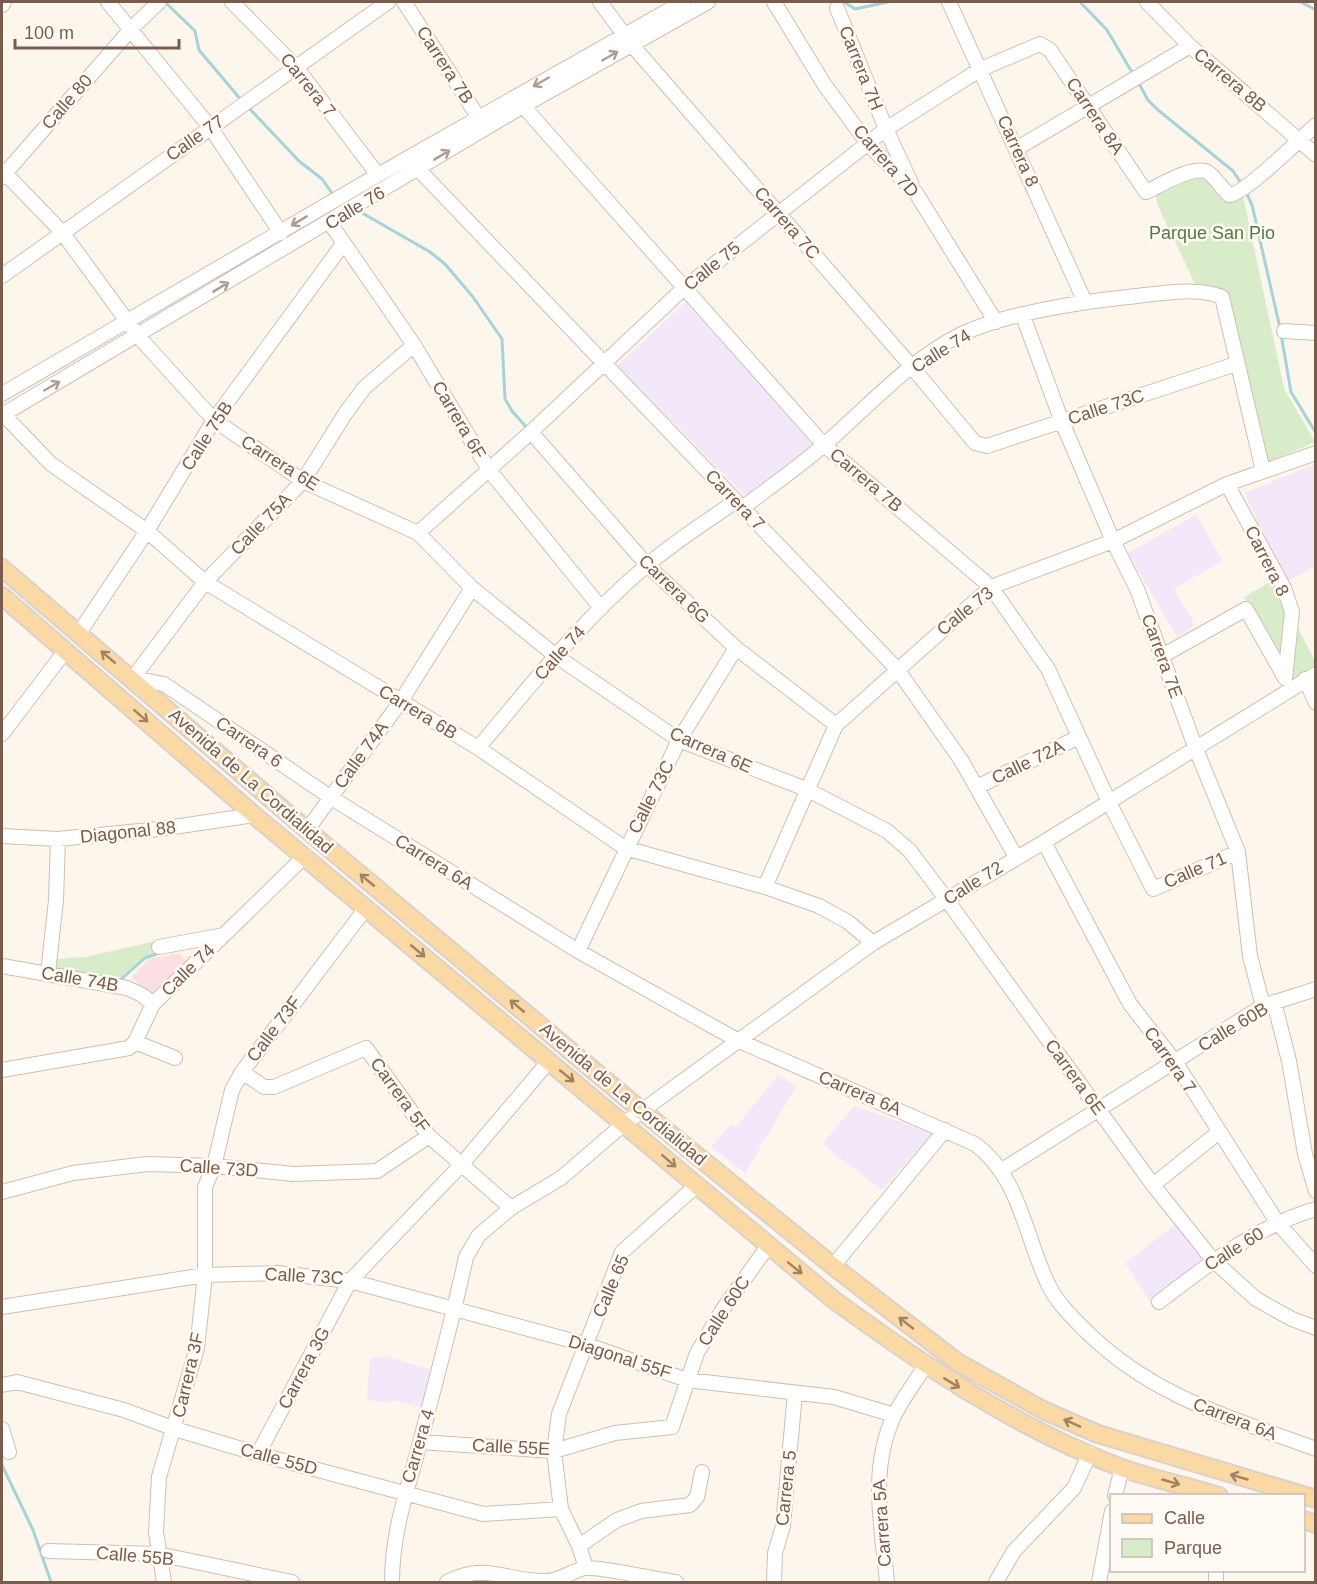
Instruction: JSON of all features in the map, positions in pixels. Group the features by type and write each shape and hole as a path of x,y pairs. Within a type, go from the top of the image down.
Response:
{"main road":[{"name":"Avenida de La Cordialidad","path":"2,568 133,678 307,830 642,1111 832,1266 957,1362 1043,1410 1126,1445 1298,1494"},
{"name":"Avenida de La Cordialidad","path":"2,596 254,815 625,1123 768,1246 925,1366 989,1405 1122,1468 1212,1494"}],"street":[{"path":"108,2 132,28 210,128 280,233"},
{"name":"Calle 80","path":"2,174 132,28 159,2"},
{"name":"Carrera 7","path":"232,2 296,67 378,175"},
{"name":"Calle 77","path":"2,276 388,2"},
{"name":"Carrera 7B","path":"404,2 483,124"},
{"name":"Carrera 7C","path":"600,2 627,39 912,367 975,443"},
{"name":"Calle 76","path":"2,394 378,175 523,106 683,2"},
{"name":"Calle 76","path":"2,414 419,170 483,124 627,39 708,2"},
{"name":"Carrera 7D","path":"774,2 824,84 868,144 916,193 996,322"},
{"name":"Carrera 8","path":"949,2 1085,302"},
{"name":"Carrera 8B","path":"1147,2 1190,46 1316,155"},
{"name":"Carrera 7H","path":"837,8 886,129 916,193"},
{"name":"Calle 75","path":"418,533 531,432 684,288 886,129 981,69 1040,44"},
{"name":"Carrera 8A","path":"1040,44 1050,50 1146,192 1170,180 1202,170 1240,190 1300,140"},
{"path":"1017,149 1190,46"},
{"name":"Carrera 7B","path":"523,106 824,445 991,587 1048,669 1109,802 1153,889"},
{"path":"1300,140 1316,125"},
{"name":"Carrera 7","path":"419,170 897,669 977,786 1016,857"},
{"name":"Carrera 6E","path":"2,174 62,232 138,336 214,420 303,481 418,533 472,588 556,656 679,740 806,789 887,831 910,851 1153,1185 1213,1260 1256,1299 1292,1319 1316,1328"},
{"name":"Carrera 6F","path":"330,223 414,345 489,470 601,608"},
{"name":"Calle 75B","path":"79,633 147,531 214,420 343,244"},
{"name":"Calle 74","path":"478,748 556,656 601,608 647,565 824,445 912,367 960,335 996,322 1085,302 1192,292 1220,295 1224,299 1236,364"},
{"name":"Carrera 7E","path":"1023,316 1062,422 1113,541 1137,589 1196,749 1238,852 1250,956 1289,1061 1300,1135 1316,1191"},
{"path":"1284,331 1316,333"},
{"name":"Calle 75A","path":"133,678 205,582 303,481 364,388 414,345"},
{"path":"1236,364 1263,471"},
{"name":"Calle 73C","path":"975,443 987,446 1236,364"},
{"name":"Carrera 6B","path":"2,414 51,464 147,531 205,582 478,748 625,848 765,887 819,906 848,922 873,943"},
{"name":"Carrera 6G","path":"531,432 647,565 736,648 836,725"},
{"name":"Calle 73","path":"765,887 836,725 991,587 1113,541 1227,484 1316,453"},
{"name":"Carrera 8","path":"1227,484 1284,588 1292,612 1287,683"},
{"name":"Calle 74A","path":"307,830 401,701 472,588"},
{"path":"1162,656 1246,609 1287,683"},
{"name":"Calle 73C","path":"578,951 625,848 679,740 736,648"},
{"path":"2,735 66,650"},
{"path":"1310,677 1316,703"},
{"name":"Calle 72","path":"511,1208 561,1178 625,1123 873,943 1196,749 1287,683 1310,677"},
{"name":"Carrera 6","path":"133,678 164,684 330,797"},
{"name":"Calle 72A","path":"977,786 1079,737"},
{"name":"Carrera 6A","path":"330,797 578,951 737,1040 975,1144 1002,1170 1050,1287 1069,1314 1098,1343 1155,1386 1316,1449"},
{"name":"Diagonal 88","path":"2,836 58,839 160,829 254,815"},
{"path":"48,973 56,900 58,839"},
{"name":"Carrera 7","path":"1044,842 1130,1004 1176,1063 1277,1222 1316,1266"},
{"name":"Calle 71","path":"1153,889 1238,852"},
{"name":"Calle 74","path":"135,1042 153,1005 305,856"},
{"name":"Calle 73F","path":"214,1166 232,1090 242,1072 366,908"},
{"path":"159,947 225,935"},
{"name":"Calle 74B","path":"2,966 127,988 142,994 153,1005"},
{"name":"Calle 60B","path":"1002,1170 1268,1004 1316,989"},
{"path":"2,1070 122,1051 135,1042 175,1058"},
{"name":"Carrera 5F","path":"242,1072 264,1087 274,1087 366,1048 429,1136 511,1208"},
{"name":"Calle 73C","path":"2,1308 205,1275 278,1273 350,1281 462,1164 549,1061"},
{"path":"832,1266 945,1130"},
{"path":"1153,1185 1219,1132"},
{"name":"Calle 73D","path":"2,1192 73,1173 147,1164 214,1166 293,1174 377,1171 429,1136"},
{"name":"Carrera 3F","path":"164,1582 158,1554 159,1477 175,1430 197,1348 205,1275 205,1187 214,1166"},
{"name":"Calle 65","path":"586,1568 579,1546 561,1509 554,1451 559,1414 588,1345 622,1252 697,1185"},
{"name":"Carrera 4","path":"392,1582 392,1549 404,1492 420,1442 466,1257 479,1235 511,1208"},
{"name":"Calle 60","path":"1159,1302 1213,1260 1277,1222 1316,1209"},
{"name":"Calle 60C","path":"672,1427 696,1353 768,1246"},
{"name":"Diagonal 55F","path":"350,1281 588,1345 687,1380 834,1396 894,1415"},
{"name":"Carrera 3G","path":"258,1454 350,1281"},
{"name":"Carrera 5A","path":"887,1582 878,1472 882,1444 894,1415 925,1366"},
{"name":"Calle 55D","path":"2,1386 17,1382 124,1410 175,1430 483,1514 561,1509"},
{"name":"Carrera 5","path":"774,1582 774,1552 783,1526 795,1393"},
{"name":"Calle 55E","path":"420,1442 554,1451 615,1433 672,1427"},
{"path":"2,1429 9,1452"},
{"path":"996,1582 1014,1551 1074,1488 1090,1453"},
{"path":"1116,1494 1122,1468"},
{"path":"579,1546 617,1520 641,1511 690,1505 698,1497 702,1472"},
{"path":"1099,1582 1110,1522"},
{"name":"Calle 55B","path":"48,1551 158,1554 292,1582"},
{"path":"447,1582 459,1576 482,1571 545,1582 564,1578 586,1568 676,1582"}],"shaded area":[{"path":"686,302 816,447 746,496 617,366"},
{"path":"1315,464 1315,567 1285,582 1245,493"},
{"path":"1196,515 1223,561 1174,589 1195,625 1177,637 1128,553"},
{"path":"179,953 188,962 152,997 132,977 149,959"},
{"path":"778,1075 796,1087 745,1173 711,1147 731,1124 736,1127"},
{"path":"854,1106 933,1133 882,1190 822,1144"},
{"path":"1177,1223 1207,1262 1151,1303 1125,1263"},
{"path":"386,1356 431,1370 424,1408 393,1400 392,1403 367,1400 370,1358"}],"green space":[{"name":"Parque San Pio","path":"1200,175 1243,196 1284,388 1315,442 1266,463 1238,363 1226,291 1196,286 1157,204 1156,195"},
{"path":"1273,580 1315,661 1315,665 1290,681 1244,597"},
{"path":"152,942 154,954 144,957 121,977 87,975 54,969 55,959 85,957"}],"waterway":[{"path":"165,2 195,31 199,50 242,101"},
{"path":"844,2 855,9 888,2"},
{"path":"1080,2 1107,30 1133,74"},
{"path":"1301,2 1316,10"},
{"path":"1138,82 1148,100 1158,110 1233,171 1241,183"},
{"path":"247,106 299,161 322,179 334,196"},
{"path":"1246,192 1252,205 1280,328"},
{"path":"357,210 430,252 445,264 473,297 502,339 505,399 528,429"},
{"path":"1281,334 1291,392 1316,433"},
{"path":"119,981 145,958 162,952"},
{"path":"2,1465 33,1530 51,1582"}]}
